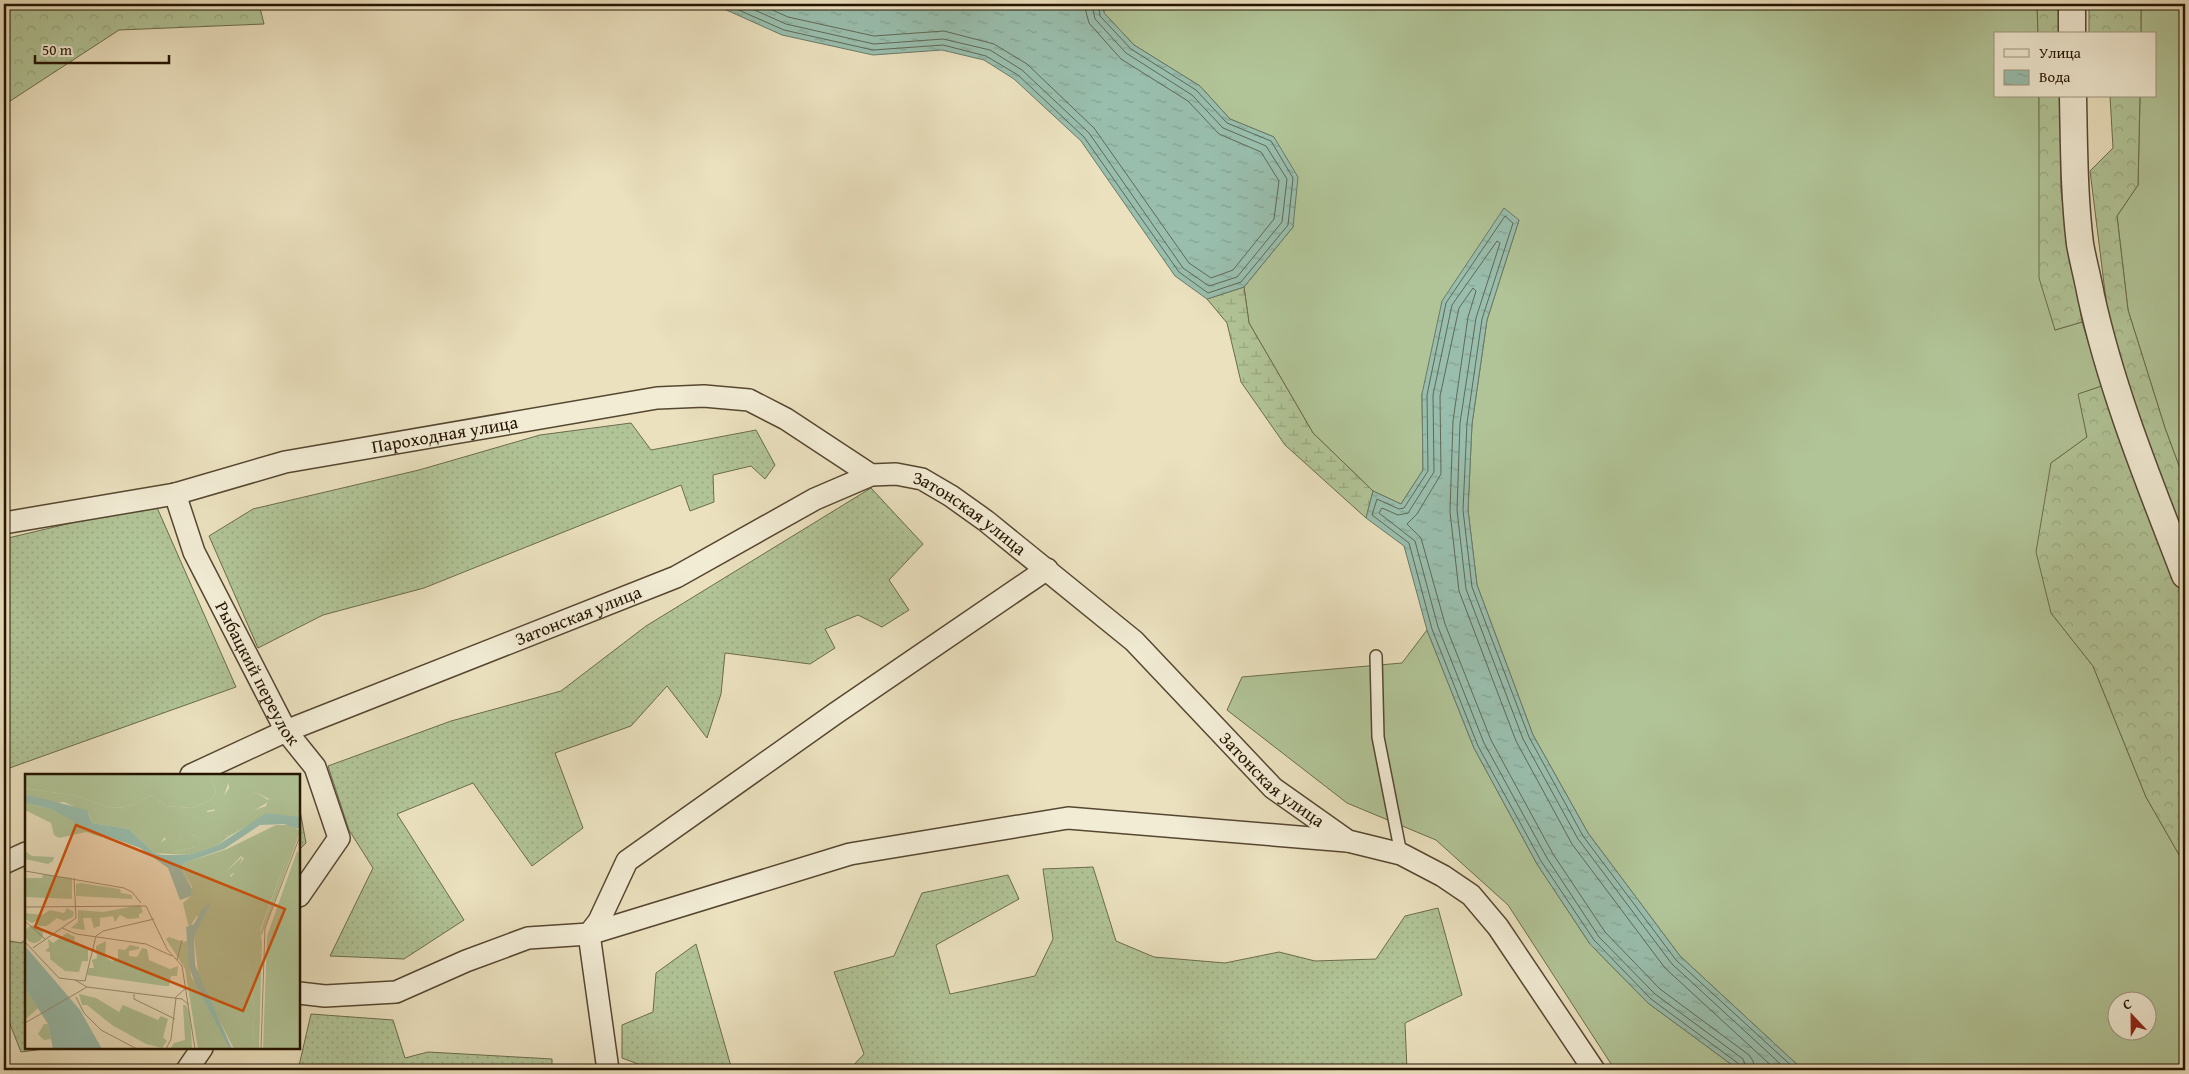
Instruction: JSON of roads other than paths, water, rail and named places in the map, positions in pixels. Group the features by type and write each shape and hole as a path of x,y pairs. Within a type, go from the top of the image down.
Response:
{"street":[{"path":"2072,4 2072,32"},
{"path":"2073,98 2075,184 2080,245 2098,325 2117,390 2149,483 2185,576"},
{"name":"Пароходная улица","path":"4,523 176,494 285,462 657,398 704,396 749,400 786,420 871,474"},
{"name":"Затонская улица","path":"193,774 286,731 676,577 815,499 871,474 896,474 922,480 965,506 1047,569 1134,641 1272,788 1348,841 1401,854 1443,876 1471,895 1498,927 1591,1068"},
{"name":"Рыбацкий переулок","path":"176,494 194,552 286,731 315,767 339,838 300,895"},
{"path":"608,1070 589,934 598,921 627,861 844,708 1047,569"},
{"path":"300,993 325,996 396,992 466,961 528,938 589,934 850,854 1068,818 1348,841"},
{"path":"4,862 25,853"},
{"path":"186,1070 201,1049"}],"lane":[{"path":"1376,656 1378,737 1401,854"}],"water":[{"path":"713,4 1103,4 1104,13 1134,45 1200,86 1230,119 1274,137 1298,177 1293,227 1244,287 1207,299 1175,276 1081,141 1014,79 984,60 942,50 873,55 782,35"},
{"path":"1504,208 1519,220 1487,320 1472,424 1468,510 1477,585 1533,735 1588,833 1680,956 1803,1070 1739,1070 1648,1003 1590,944 1537,864 1474,748 1427,630 1404,546 1366,518 1373,491 1401,504 1423,470 1422,394 1442,301"}]}
